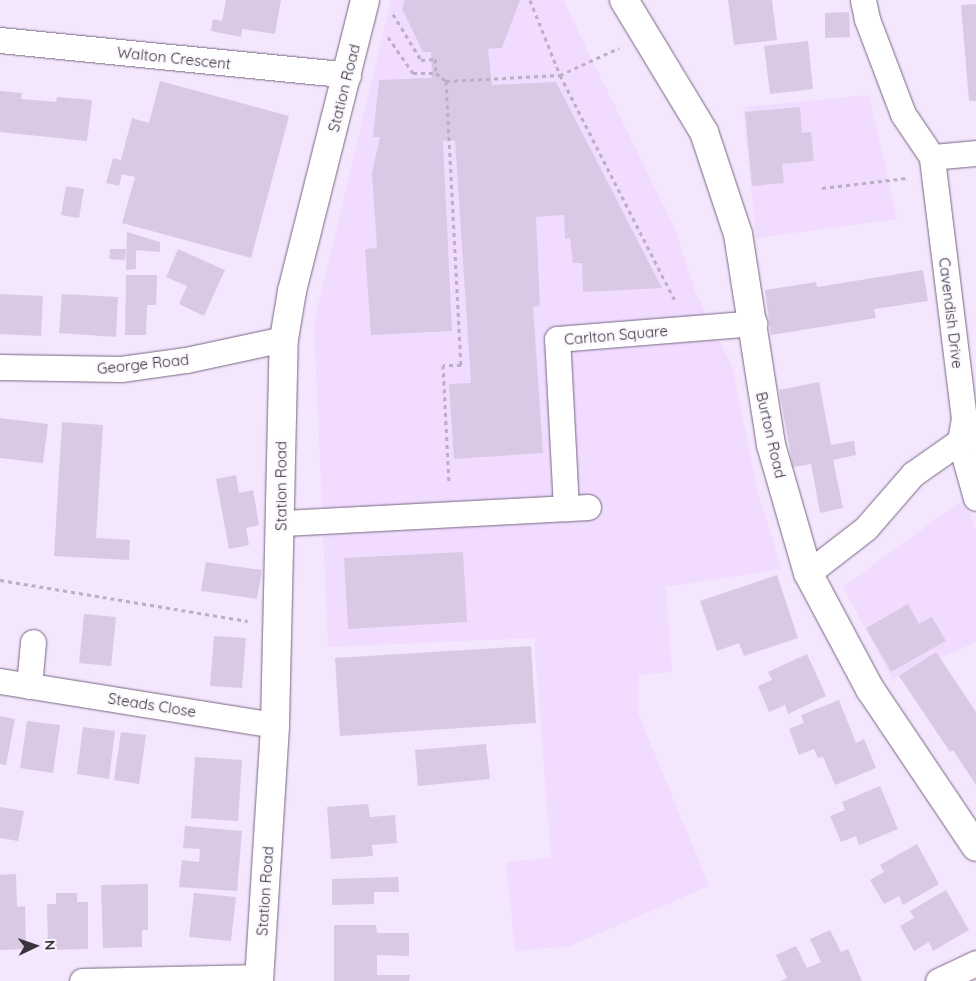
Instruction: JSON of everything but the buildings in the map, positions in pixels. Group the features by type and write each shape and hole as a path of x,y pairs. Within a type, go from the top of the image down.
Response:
{"street":[{"name":"Station Road","path":"259,979 275,725 279,626 284,339 292,291 348,75 364,0"},
{"name":"Burton Road","path":"624,0 704,132 738,234 754,323 758,374 771,445 808,573 870,689 976,847"},
{"name":"Cavendish Drive","path":"863,0 867,19 903,114 933,166 968,439"},
{"name":"Walton Crescent","path":"0,40 348,75"},
{"path":"933,166 976,154"},
{"name":"Carlton Square","path":"282,523 450,516 577,508 557,339 754,323"},
{"name":"George Road","path":"0,367 120,369 186,360 284,339"},
{"path":"808,573 866,528 913,474 968,439 976,498"},
{"path":"29,686 33,642"},
{"name":"Steads Close","path":"0,681 275,725"},
{"path":"938,981 976,963"},
{"path":"82,981 259,979"}],"path":[{"path":"530,0 560,75 689,329"},
{"path":"393,14 421,60 435,59 436,73"},
{"path":"388,37 413,73 436,73 446,81 560,75 645,35"},
{"path":"446,81 461,364 443,366 450,516"},
{"path":"822,188 933,166"},
{"path":"0,580 279,626"}],"shaded area":[{"path":"391,0 563,0 674,227 695,291 732,366 759,497 782,569 666,587 672,672 639,675 638,713 709,886 570,946 515,951 506,862 551,858 534,638 328,647 314,323"},
{"path":"869,95 897,219 756,238 743,107"},
{"path":"965,498 976,533 976,642 892,679 843,587"}]}
